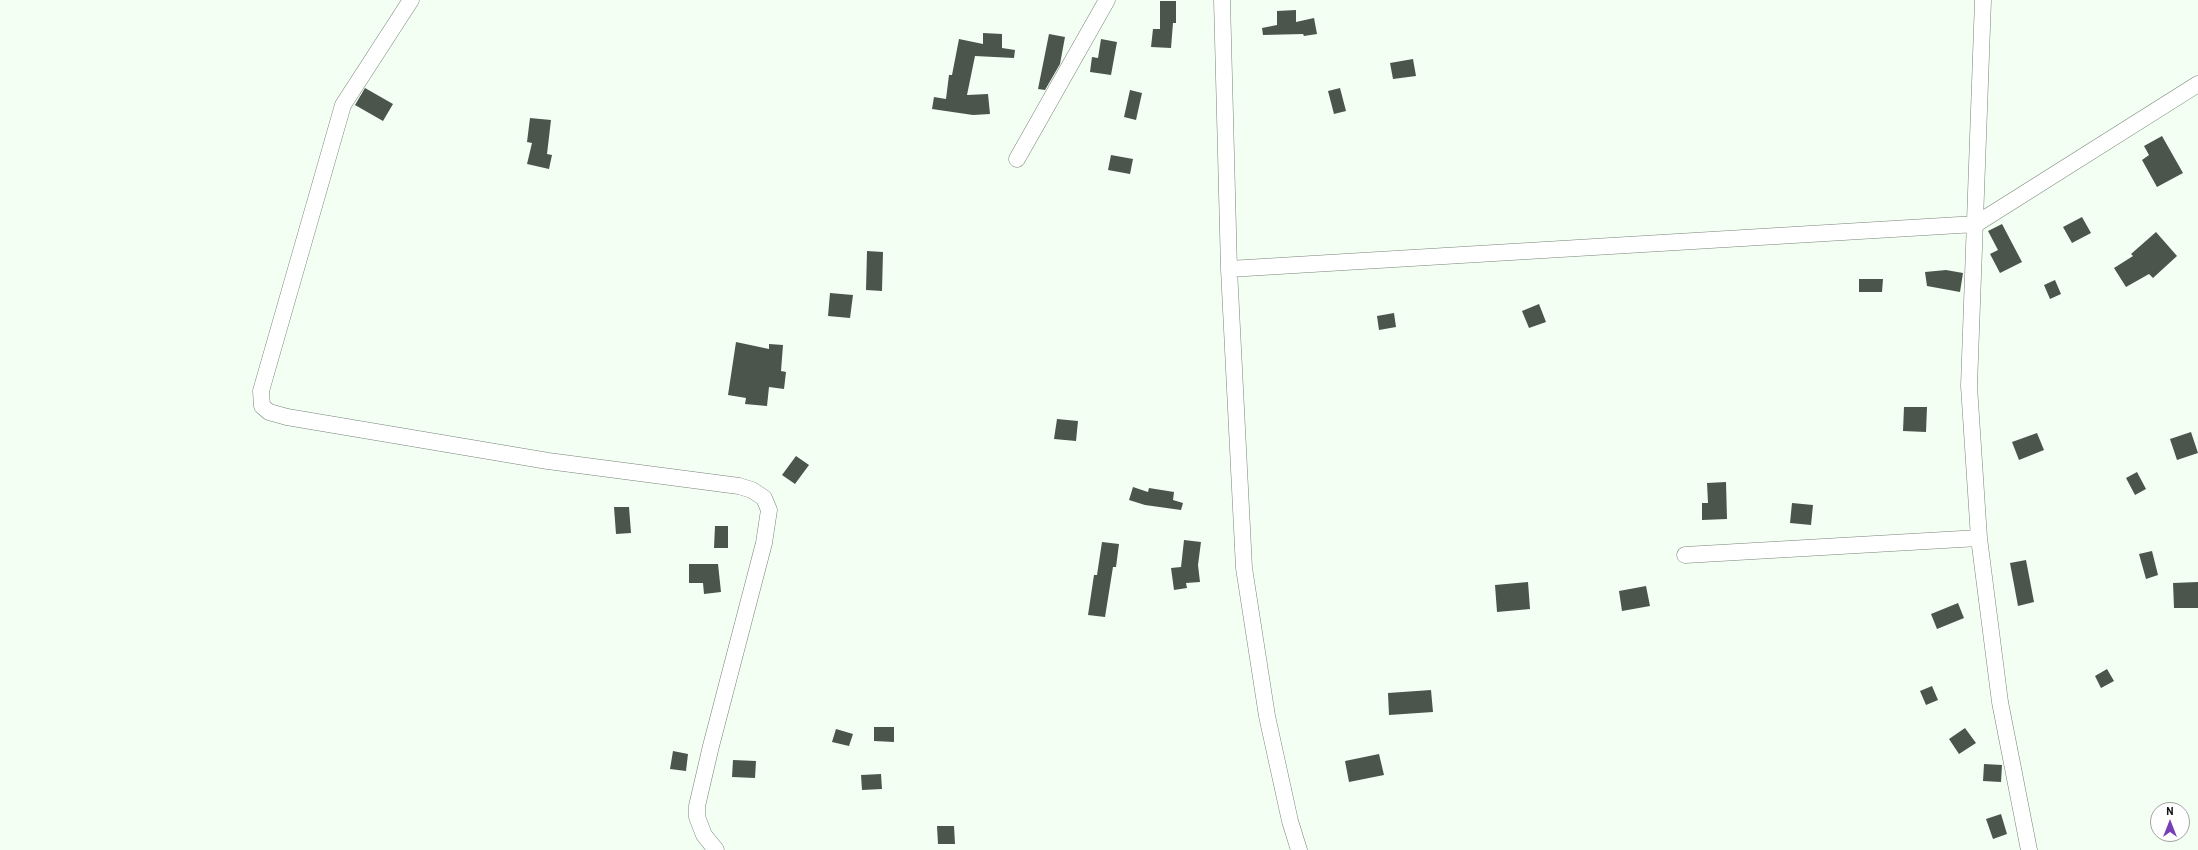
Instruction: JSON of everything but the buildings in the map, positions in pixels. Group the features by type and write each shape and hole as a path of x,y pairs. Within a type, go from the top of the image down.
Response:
{"street":[{"path":"411,0 343,105 261,391 262,406 269,412 287,417 540,460 739,486 752,490 764,498 769,510 764,543 711,746 697,806 697,818 704,835 716,850"},
{"path":"1017,159 1107,0"},
{"path":"1222,0 1229,269 1244,568 1267,716 1290,821 1299,850"},
{"path":"1983,0 1969,386 1979,538 2000,702 2029,850"},
{"path":"1229,269 1976,224 2198,84"},
{"path":"1685,555 1979,538"}]}
